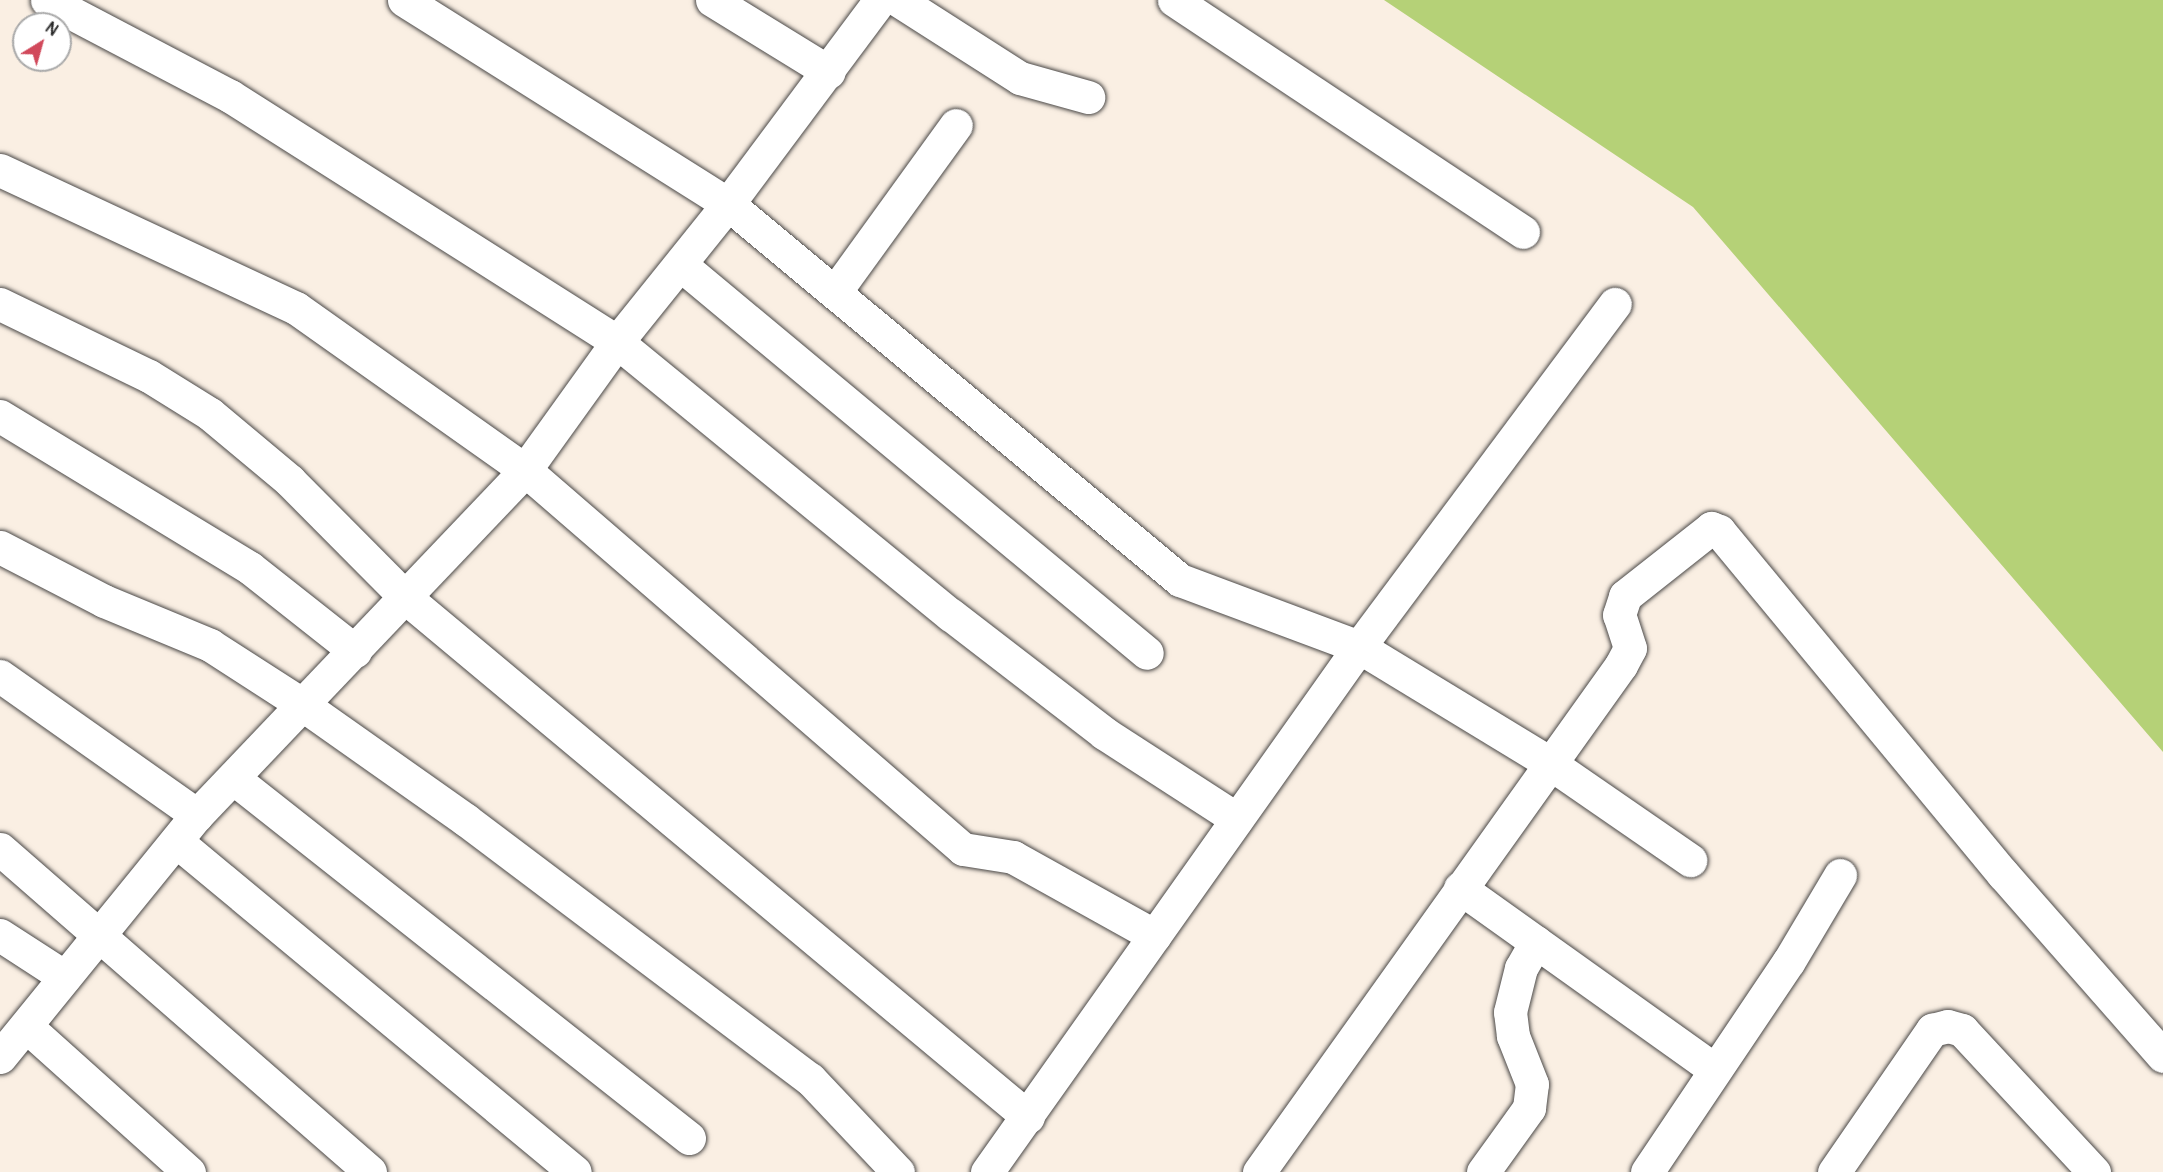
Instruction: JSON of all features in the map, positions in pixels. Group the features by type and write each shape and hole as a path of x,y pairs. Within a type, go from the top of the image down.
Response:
{"street":[{"path":"47,0 230,96 617,342 996,650 1104,733 1237,819"},
{"path":"404,0 728,204 1180,580 1359,646 1548,762 1690,860"},
{"path":"712,0 829,72"},
{"path":"0,1057 197,815 356,651 525,470 617,342 728,204 829,72 880,0"},
{"path":"898,0 1020,78 1088,98"},
{"path":"1174,0 1523,232"},
{"path":"835,292 956,125"},
{"path":"0,170 296,308 525,470 963,849 1013,857 1155,936"},
{"path":"681,265 1147,653"},
{"path":"0,304 149,376 210,414 290,481 406,598 1028,1117"},
{"path":"987,1172 1359,646 1615,304"},
{"path":"0,416 250,568 356,651"},
{"path":"1259,1172 1630,648 1618,615 1625,596 1702,532 1710,528 1719,531 2003,874 2163,1056"},
{"path":"0,547 104,601 210,645 303,705 466,820 810,1079 898,1172"},
{"path":"0,675 197,815"},
{"path":"232,778 689,1138"},
{"path":"176,842 575,1172"},
{"path":"0,849 370,1172"},
{"path":"1647,1172 1840,876"},
{"path":"1460,888 1715,1070"},
{"path":"0,935 65,977"},
{"path":"1483,1172 1529,1108 1533,1084 1513,1036 1510,1012 1521,968 1536,942"},
{"path":"26,1026 189,1172"},
{"path":"1834,1172 1932,1030 1948,1026 1962,1030 2094,1172"}],"green space":[{"path":"1384,0 2163,0 2163,752 1693,207"}]}
